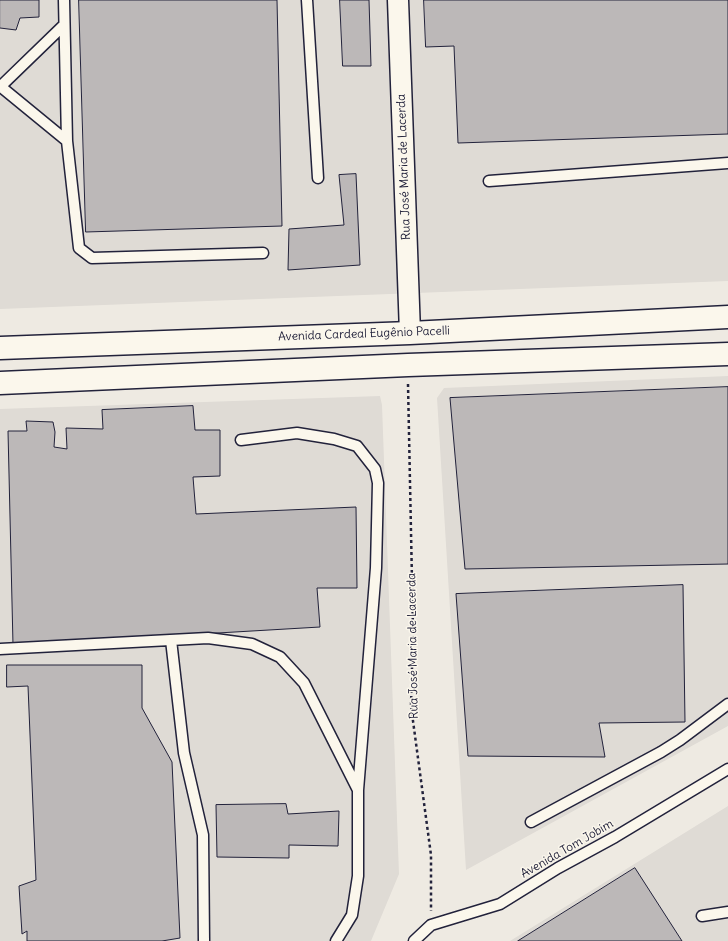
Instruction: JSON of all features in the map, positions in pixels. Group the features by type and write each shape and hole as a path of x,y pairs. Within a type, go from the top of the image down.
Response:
{"highway":[{"name":"Avenida Cardeal Eugênio Pacelli","path":"0,348 410,333 725,315"},
{"path":"0,383 408,365 728,354"}],"street":[{"name":"Rua José Maria de Lacerda","path":"398,0 410,333"}],"lane":[{"path":"64,0 67,142 79,248 92,258 263,254"},
{"path":"307,0 318,178"},
{"path":"64,25 0,86 67,142"},
{"path":"489,182 728,163"},
{"path":"241,440 297,433 334,439 357,446 375,469 378,483 376,568 358,790 358,876 352,915 336,941"},
{"path":"0,649 208,638 252,644 280,657 304,683 358,790"},
{"path":"171,640 184,753 203,835 204,941"},
{"path":"531,822 661,752 728,704"},
{"name":"Avenida Tom Jobim","path":"414,941 431,925 500,904 558,868 615,837 728,769"},
{"path":"702,916 728,912"}],"path":[{"name":"Rua José Maria de Lacerda","path":"408,365 413,630 411,706 431,855 431,925"}],"shaded area":[{"path":"0,0 728,0 728,281 0,309"},
{"path":"728,376 728,726 466,870 437,398 444,388"},
{"path":"380,396 382,405 399,874 371,941 0,941 0,409"},
{"path":"728,806 728,941 510,941"}],"building":[{"path":"0,0 39,0 39,17 20,18 16,30 0,28"},
{"path":"79,0 277,0 282,226 86,232"},
{"path":"340,0 369,0 371,66 343,66"},
{"path":"424,0 728,0 728,134 458,143 454,46 426,47"},
{"path":"356,174 360,265 288,270 289,229 344,225 339,175"},
{"path":"728,387 728,564 465,569 450,398"},
{"path":"193,406 195,430 220,430 220,476 193,477 196,514 356,507 357,588 317,588 320,627 13,645 8,431 27,431 26,421 53,422 55,432 54,447 67,449 66,428 103,429 102,410"},
{"path":"683,585 685,722 599,723 605,757 468,756 456,594"},
{"path":"7,665 142,665 142,708 172,762 180,938 162,941 27,941 27,931 22,934 19,886 36,880 28,686 7,687"},
{"path":"286,804 288,814 339,811 338,846 289,845 289,858 217,857 216,805"},
{"path":"635,868 682,941 518,941"}]}
